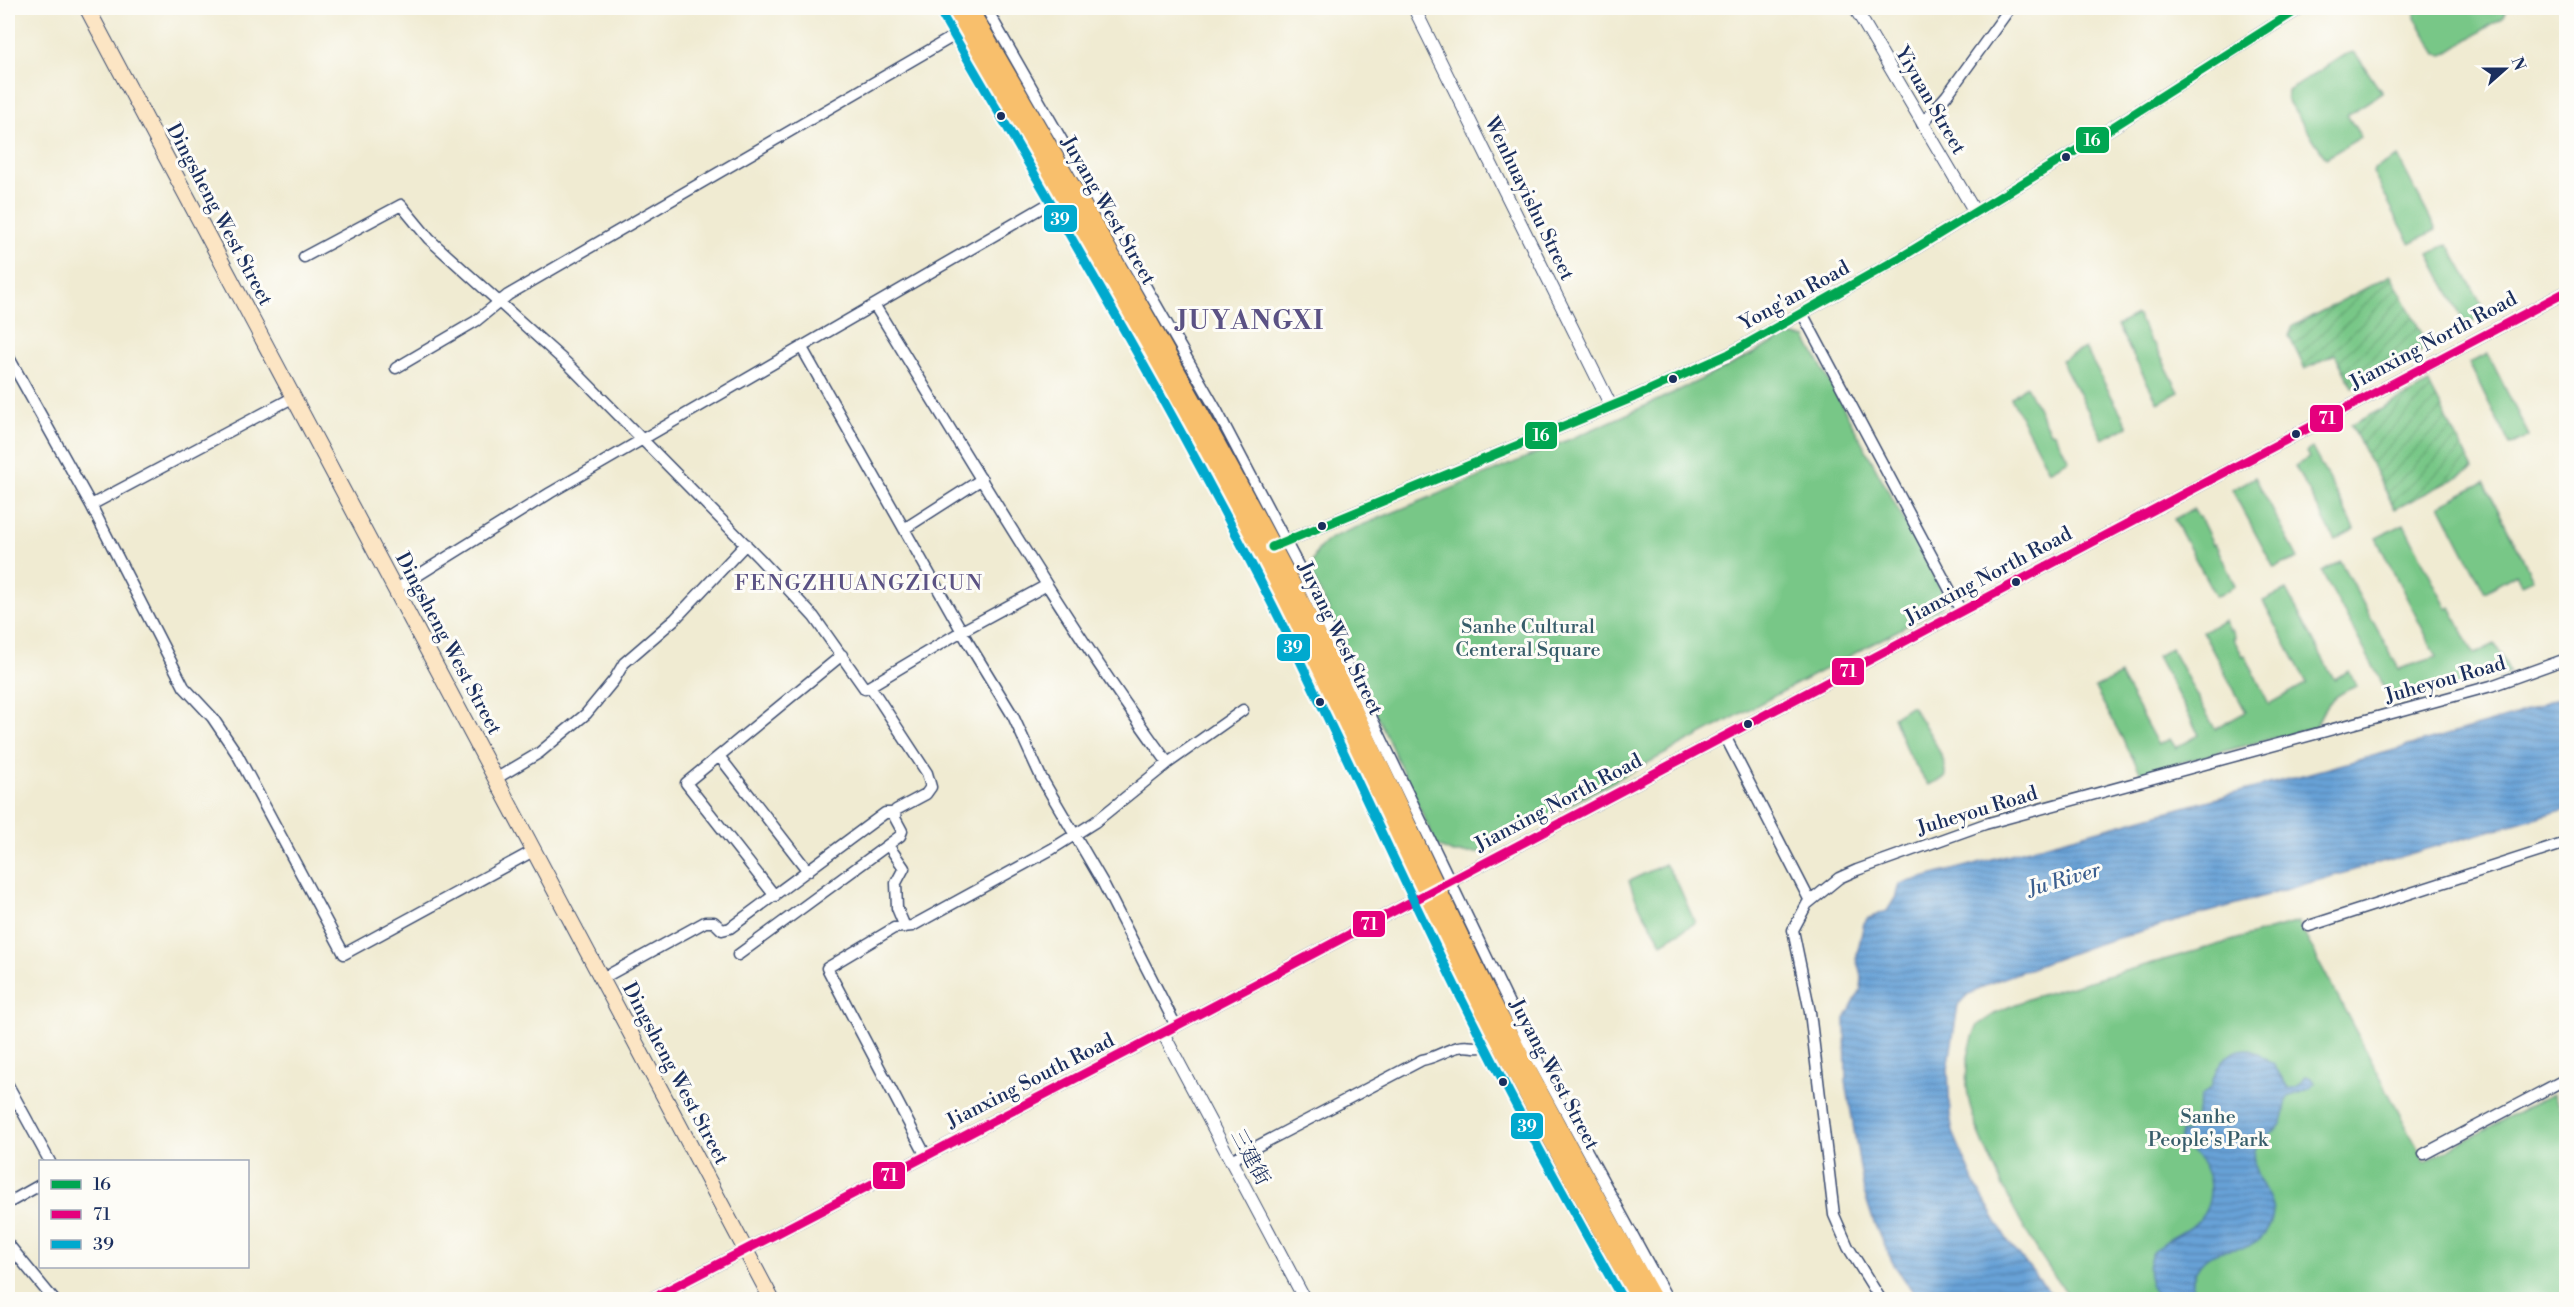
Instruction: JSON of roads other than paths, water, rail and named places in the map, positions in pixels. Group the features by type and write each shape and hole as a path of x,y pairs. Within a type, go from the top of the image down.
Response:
{"highway":[{"name":"Juyang West Street","path":"966,14 1057,199 1188,414 1273,575 1432,891 1654,1299"},
{"name":"Juyang West Street","path":"966,14 1279,544 1432,891 1492,1043 1640,1299"}],"main road":[{"name":"Dingsheng West Street","path":"87,8 772,1299"}],"street":[{"path":"938,8 966,14"},
{"name":"Wenhuayishu Street","path":"1414,8 1611,406"},
{"name":"Yiyuan Street","path":"1855,8 1975,212"},
{"path":"1922,124 1947,95 2010,8"},
{"name":"Yong'an Road","path":"1279,544 1611,406 1729,354 1975,212 2300,8"},
{"path":"396,368 476,321 508,295 966,14"},
{"path":"396,589 550,493 1057,199"},
{"path":"304,257 400,205 429,239 571,367 746,544 814,617 865,688 962,631 1047,585"},
{"name":"Jianxing North Road","path":"1432,891 2566,292"},
{"path":"875,306 1047,585 1126,705 1168,763"},
{"path":"1802,313 1961,611"},
{"path":"802,348 962,631 1013,716 1041,777 1104,883 1176,1026"},
{"path":"8,356 91,505 184,687 212,717 237,754 344,954 535,850"},
{"path":"91,505 294,397"},
{"path":"904,529 982,479"},
{"path":"497,778 539,753 586,714 615,680 624,663 675,619 746,544"},
{"path":"775,896 686,783 842,655"},
{"name":"Juheyou Road","path":"1881,1299 1837,1227 1832,1206 1810,1012 1794,941 1795,923 1810,901 1839,878 1974,827 2491,686 2566,660"},
{"path":"603,978 705,922 714,922 722,930 730,928 885,813 894,813 905,803 926,794 931,784 927,773 870,686"},
{"path":"927,1156 827,968 894,928 912,926 1075,835 1095,822 1168,763 1243,710"},
{"path":"1725,736 1810,901"},
{"path":"718,756 808,871"},
{"path":"738,955 902,834 894,813"},
{"path":"2309,926 2566,843"},
{"path":"888,844 904,868 896,883 897,908 905,927"},
{"path":"1432,891 1527,1041 1668,1299"},
{"name":"Jianxing South Road","path":"649,1299 1432,891"},
{"name":"三建街","path":"1163,1033 1305,1299"},
{"path":"1231,1160 1422,1060 1462,1046 1481,1049 1492,1043 1623,1299"},
{"path":"2424,1154 2566,1079"},
{"path":"8,1085 49,1160"},
{"path":"8,1203 39,1186"},
{"path":"8,1244 54,1299"}],"water":[{"name":"Ju River","path":"2566,695 2566,809 2097,944 1990,983 1966,996 1958,1005 1948,1069 1953,1132 1976,1186 2009,1243 2055,1299 1918,1299 1893,1263 1874,1223 1864,1192 1846,1081 1845,1019 1861,989 1862,977 1856,959 1864,923 1869,918 1887,911 1897,895 1900,884 2384,753 2513,716"},
{"path":"2247,1049 2274,1065 2288,1088 2297,1087 2306,1076 2312,1078 2315,1083 2311,1088 2288,1097 2281,1124 2260,1140 2255,1150 2255,1168 2271,1203 2273,1213 2271,1223 2264,1235 2254,1244 2218,1252 2200,1264 2192,1284 2195,1299 2158,1299 2148,1272 2154,1252 2201,1218 2207,1207 2210,1192 2206,1169 2198,1158 2180,1143 2181,1132 2186,1133 2188,1129 2192,1129 2201,1096 2211,1088 2222,1062 2233,1053"}],"district":[{"name":"JUYANGXI","path":"1251,320"},
{"name":"FENGZHUANGZICUN","path":"859,582"}],"park label":[{"name":"Sanhe Cultural Centeral Square","path":"1528,638"},
{"name":"Sanhe People's Park","path":"2208,1128"}]}
